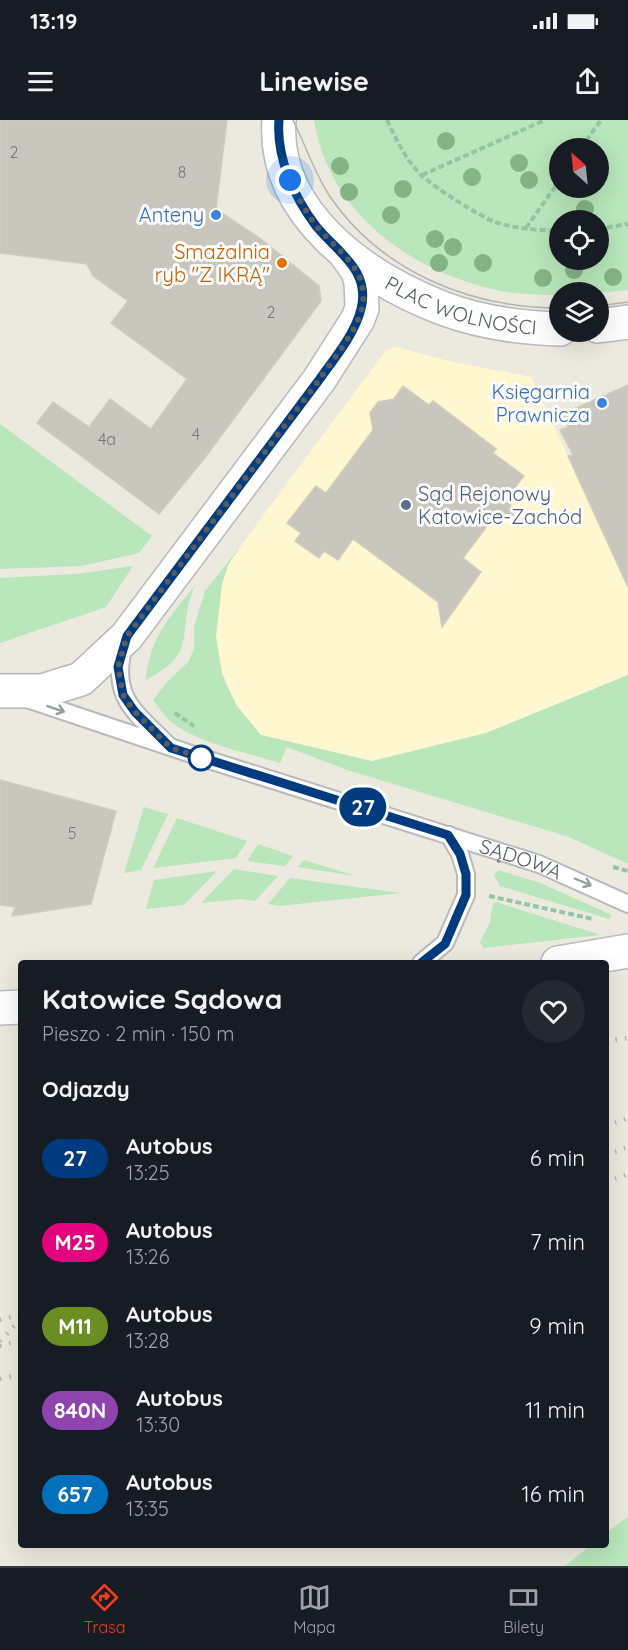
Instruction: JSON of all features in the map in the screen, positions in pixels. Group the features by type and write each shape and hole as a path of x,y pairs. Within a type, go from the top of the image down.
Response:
{"street":[{"name":"PLAC WOLNOŚCI","path":"279,120 281,152 299,198 317,226 345,253 390,283 443,309 490,321 549,328"},
{"name":"SĄDOWA","path":"0,691 42,691 81,679 127,636 312,389 358,320 362,308 361,283 357,271 345,253"},
{"path":"609,325 628,322"},
{"path":"576,960 628,951"},
{"path":"0,1008 18,1007"}],"lane":[{"name":"SĄDOWA","path":"127,636 118,667 123,695 135,712 171,748"},
{"name":"SĄDOWA","path":"0,691 171,748 539,864 628,904"},
{"path":"425,960 445,944 466,895 466,874 460,854 448,835"}],"path":[{"path":"387,120 399,144 422,175 495,222 549,230"},
{"path":"422,175 545,120"},
{"path":"588,138 601,120"},
{"path":"526,228 549,196"},
{"path":"609,227 628,224"},
{"path":"466,895 492,896 603,921"}],"shaded area":[{"path":"396,347 453,362 532,377 628,589 628,675 486,733 372,761 261,735 237,706 222,673 216,637 217,619 222,584 228,565 380,358 388,349"}],"green space":[{"path":"314,120 628,120 628,290 609,292 609,282 549,282 549,295 511,293 464,281 404,252 378,232 355,209 336,183 322,153"},
{"path":"0,424 152,536 139,553 82,566 0,569"},
{"path":"240,547 228,565 222,584 216,637 222,673 228,688 237,706 261,735 372,761 486,733 628,675 628,864 569,837 347,770 287,747 280,763 209,742 171,722 153,700 167,682 188,662 194,649 194,627 205,591"},
{"path":"133,566 106,607 0,643 0,578 76,574"},
{"path":"195,585 189,602 181,650 163,670 146,680 151,652 156,640 169,618"},
{"path":"144,807 168,814 141,870 124,873"},
{"path":"177,818 247,841 236,858 153,868"},
{"path":"258,844 293,856 285,866 247,861"},
{"path":"304,860 356,876 298,867"},
{"path":"234,869 278,876 255,901 241,899 201,903"},
{"path":"498,870 540,883 612,915 609,919 500,886 494,875"},
{"path":"217,871 184,905 146,909 154,880"},
{"path":"290,878 401,893 279,906 268,904"},
{"path":"498,902 601,935 483,948 480,942 490,922 493,903"},
{"path":"628,1517 628,1566 565,1566 587,1548 609,1548 609,1531"}],"building":[{"path":"0,120 227,120 216,209 261,239 319,286 321,301 204,459 159,514 37,423 53,402 89,427 110,399 151,429 187,379 111,323 128,301 93,276 87,264 0,253"},
{"path":"628,385 628,587 568,456 573,455 560,430 568,427 563,414"},
{"name":"Sąd Rejonowy Katowice-Zachód","path":"403,386 429,405 433,401 496,449 493,453 524,476 508,497 514,517 493,518 463,558 481,572 442,627 438,602 353,539 338,560 324,551 319,558 295,541 301,533 287,523 316,486 326,493 373,430 370,413 378,402 394,399"},
{"path":"0,780 116,811 91,904 12,916 15,907 0,905"}],"tram line":[{"path":"293,120 329,195 350,222 374,245 401,264 430,280 460,292 493,301 549,307"},
{"path":"609,305 628,302"}],"railway":[{"path":"609,1041 628,1038"},
{"path":"609,1125 628,1118"},
{"path":"609,1154 628,1147"},
{"path":"609,1181 628,1174"},
{"path":"0,1320 18,1315"},
{"path":"0,1341 18,1322"},
{"path":"0,1346 18,1341"},
{"path":"0,1379 18,1375"}],"bus line":[{"name":"27","path":"279,120 281,152 290,180 317,226 334,245 345,253 357,271 361,283 362,308 358,320 319,380 127,636 118,667 123,695 135,712 171,748 448,835 460,854 466,874 466,895 445,944 425,960"}],"place":[{"name":"Anteny","path":"216,215"},
{"name":"Smażalnia ryb \"Z IKRĄ\"","path":"282,263"},
{"name":"Księgarnia Prawnicza","path":"602,403"},
{"name":"Sąd Rejonowy Katowice-Zachód","path":"406,505"}],"route":[{"path":"201,758 209,760 171,748 135,712 123,695 118,667 127,636 319,380 358,320 362,308 362,294 357,271 345,253 334,245 317,226 290,180"}]}
